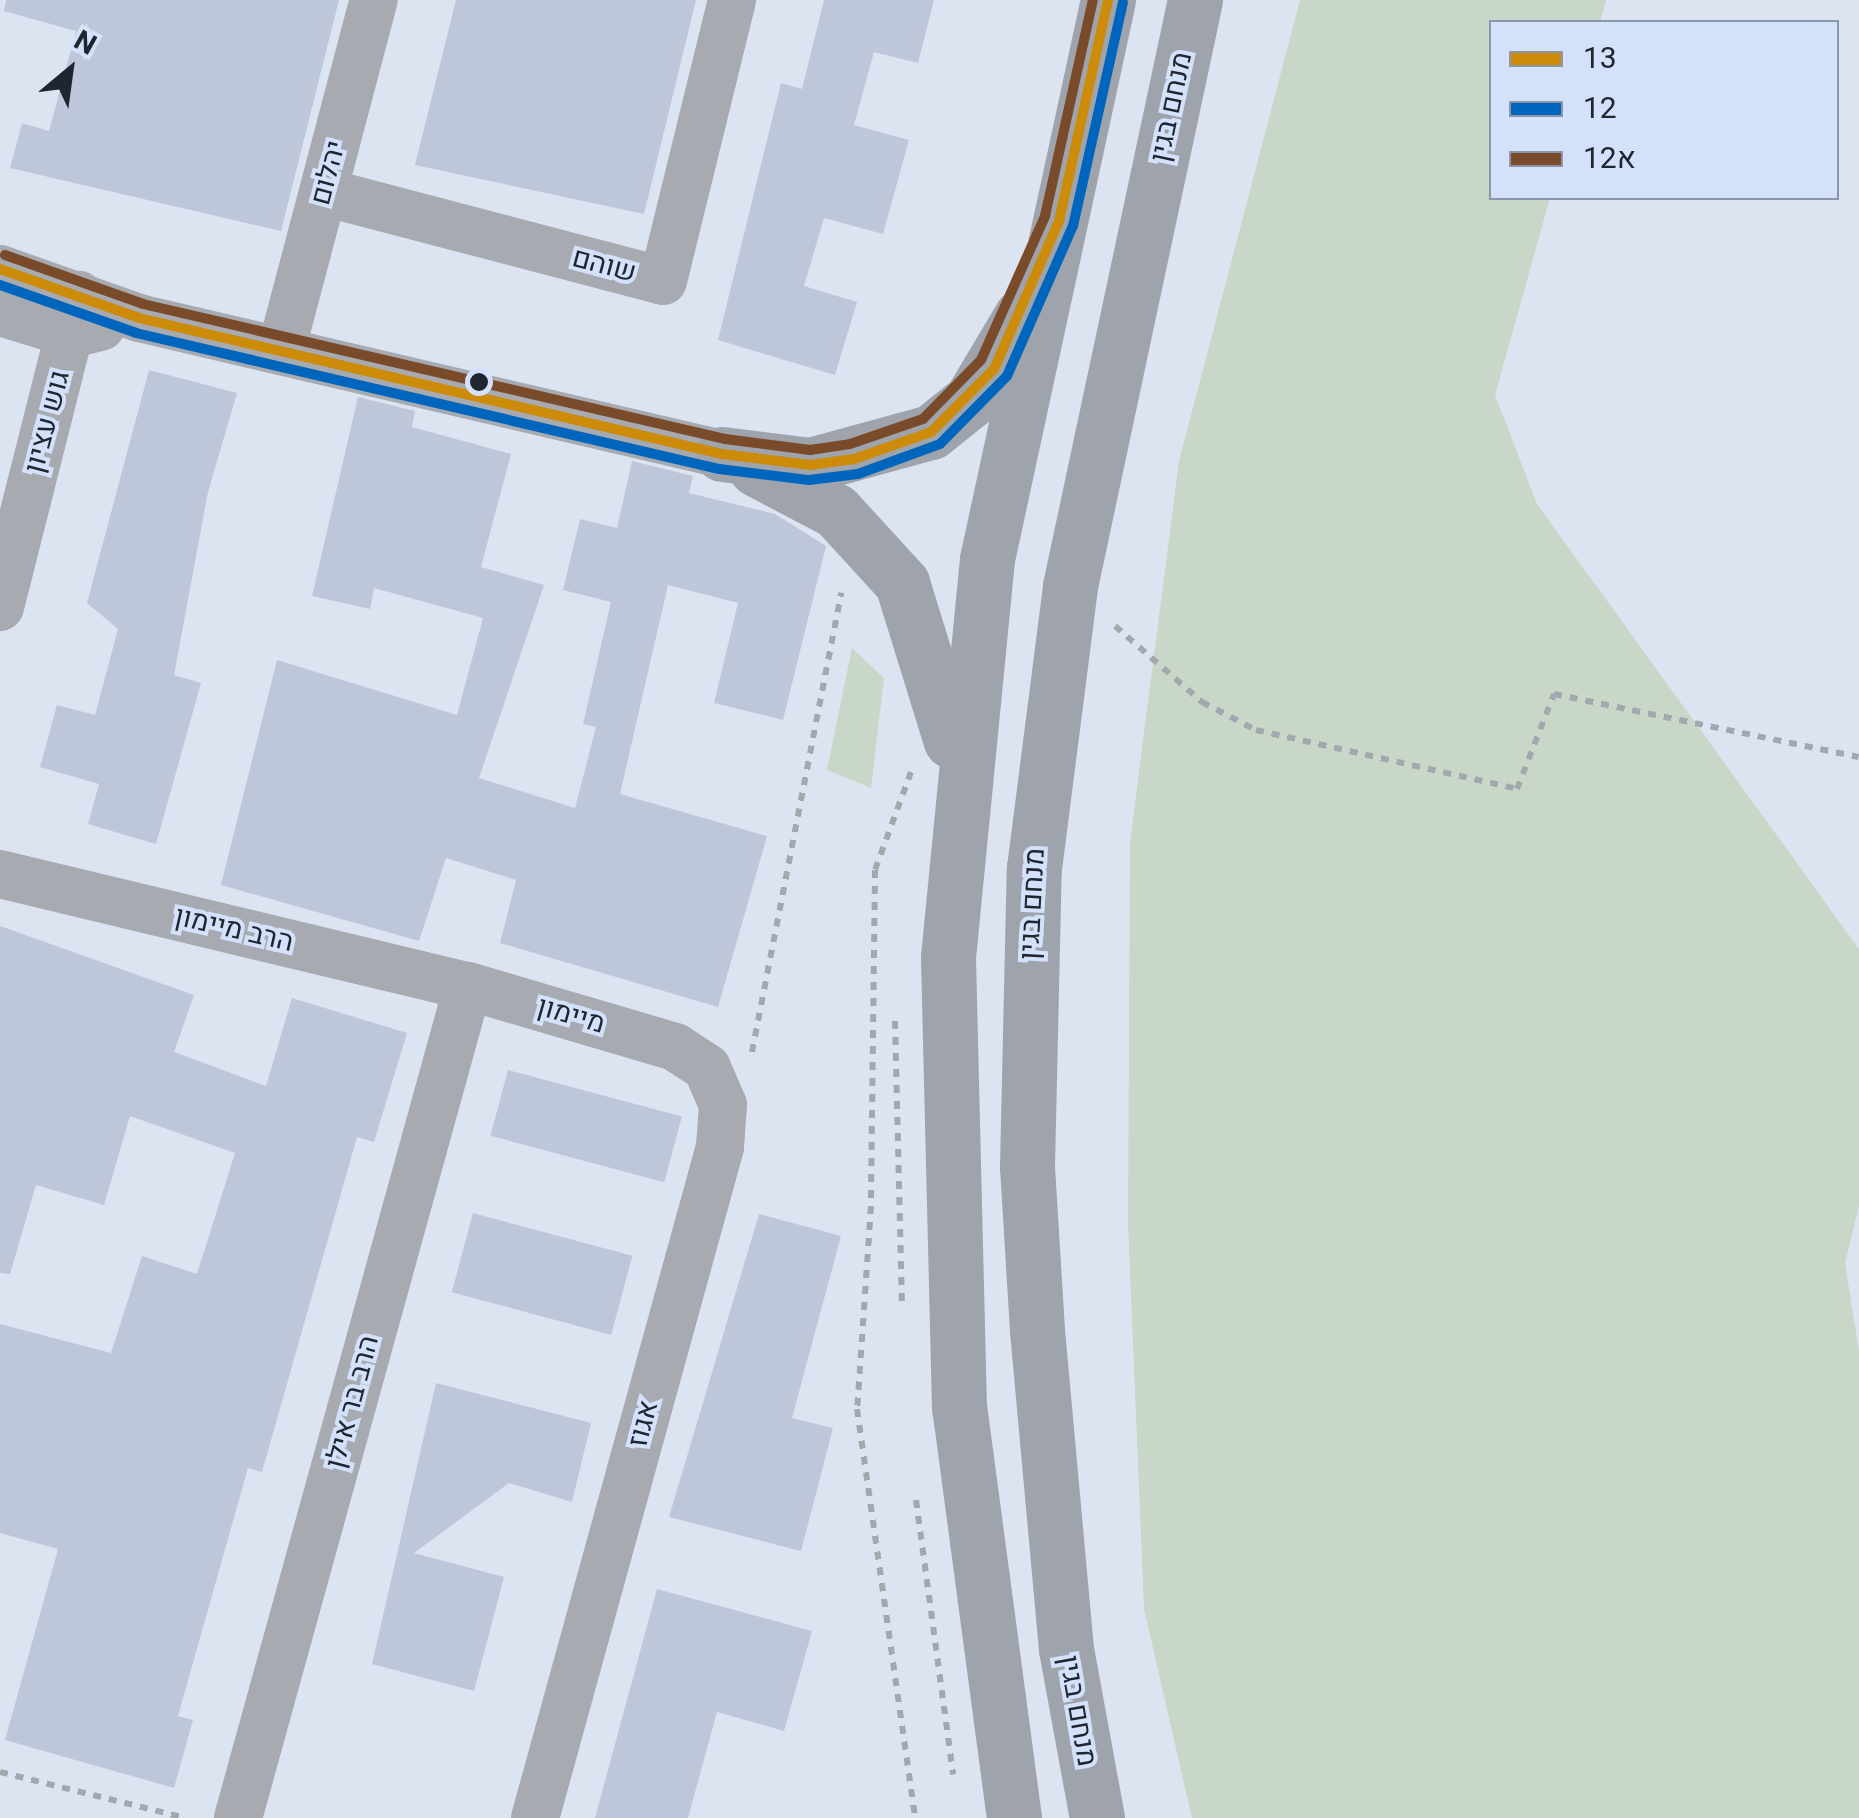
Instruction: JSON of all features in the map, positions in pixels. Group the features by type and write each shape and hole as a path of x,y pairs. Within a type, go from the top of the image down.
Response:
{"main road":[{"path":"935,778 1108,0"},
{"name":"מנחם בגין","path":"1097,1818 1050,1506 1027,1166 1034,868 1070,586 1195,0"},
{"path":"722,454 810,464 931,432 994,369 1059,221"},
{"path":"722,454 854,525 902,582 926,642 935,778 950,1252 970,1536 1014,1818"}],"street":[{"name":"יהלום","path":"282,346 374,0"},
{"name":"שוהם","path":"324,192 663,281 732,0"},
{"path":"0,269 75,314"},
{"path":"0,312 139,318 282,346 722,454"},
{"name":"גוש עציון","path":"0,607 75,314"},
{"name":"הרב מיימון","path":"0,874 468,986"},
{"name":"מיימון","path":"468,986 675,1046 707,1068 723,1105"},
{"name":"הרב בר אילן","path":"238,1818 468,986"},
{"name":"אגוז","path":"535,1818 720,1148 723,1105"}],"path":[{"path":"723,1105 750,1068 854,525"},
{"path":"1070,586 1202,702 1256,730 1518,789 1554,694 1859,757"},
{"path":"915,1818 857,1409 871,1206 874,870 935,778"},
{"path":"0,1772 186,1818"}],"green space":[{"path":"1300,0 1606,0 1601,20 1489,20 1489,200 1549,200 1495,395 1537,504 1859,949 1859,1206 1845,1263 1859,1351 1859,1818 1192,1818 1144,1609 1128,1223 1130,842 1179,461"},
{"path":"852,648 884,678 871,788 827,770"}],"building":[{"path":"6,0 339,0 281,231 10,168 22,123 49,131 76,31 4,11"},
{"path":"456,0 696,0 644,214 415,165"},
{"path":"824,0 934,0 918,63 874,52 854,125 909,140 883,234 824,218 804,286 857,302 835,375 718,340 781,83 802,89"},
{"path":"149,370 237,393 208,492 174,675 201,683 156,844 88,824 99,784 40,767 57,705 95,715 118,629 87,603"},
{"path":"358,397 415,411 412,427 511,454 481,567 544,585 479,778 575,808 596,727 583,724 611,602 563,590 580,519 617,528 632,461 693,476 689,493 775,514 826,546 783,720 714,703 738,603 668,585 620,794 767,836 718,1007 500,943 516,880 446,858 419,941 221,885 277,660 457,715 483,618 374,588 370,609 312,596"},
{"path":"0,926 194,995 174,1052 266,1086 292,998 407,1033 374,1142 357,1137 262,1472 248,1468 178,1716 193,1720 174,1788 5,1740 58,1549 0,1533 0,1324 111,1353 142,1256 197,1274 235,1153 130,1116 104,1205 36,1185 10,1274 0,1273"},
{"path":"508,1070 682,1117 664,1182 490,1136"},
{"path":"473,1213 632,1256 611,1335 452,1292"},
{"path":"759,1214 841,1236 792,1418 833,1428 801,1551 669,1517"},
{"path":"436,1383 591,1423 572,1502 509,1483 414,1553 504,1577 474,1691 372,1664"},
{"path":"657,1589 812,1631 784,1731 717,1712 688,1818 595,1818"}],"transit line":[{"name":"12א","path":"5,255 143,304 725,439 810,450 850,444 923,419 981,360 1045,216 1093,0"},
{"name":"13","path":"0,269 139,318 722,454 810,465 854,459 931,432 994,369 1059,221 1108,0"},
{"name":"12","path":"0,285 136,333 719,469 809,480 858,474 940,444 1007,376 1073,226 1123,3"}]}
